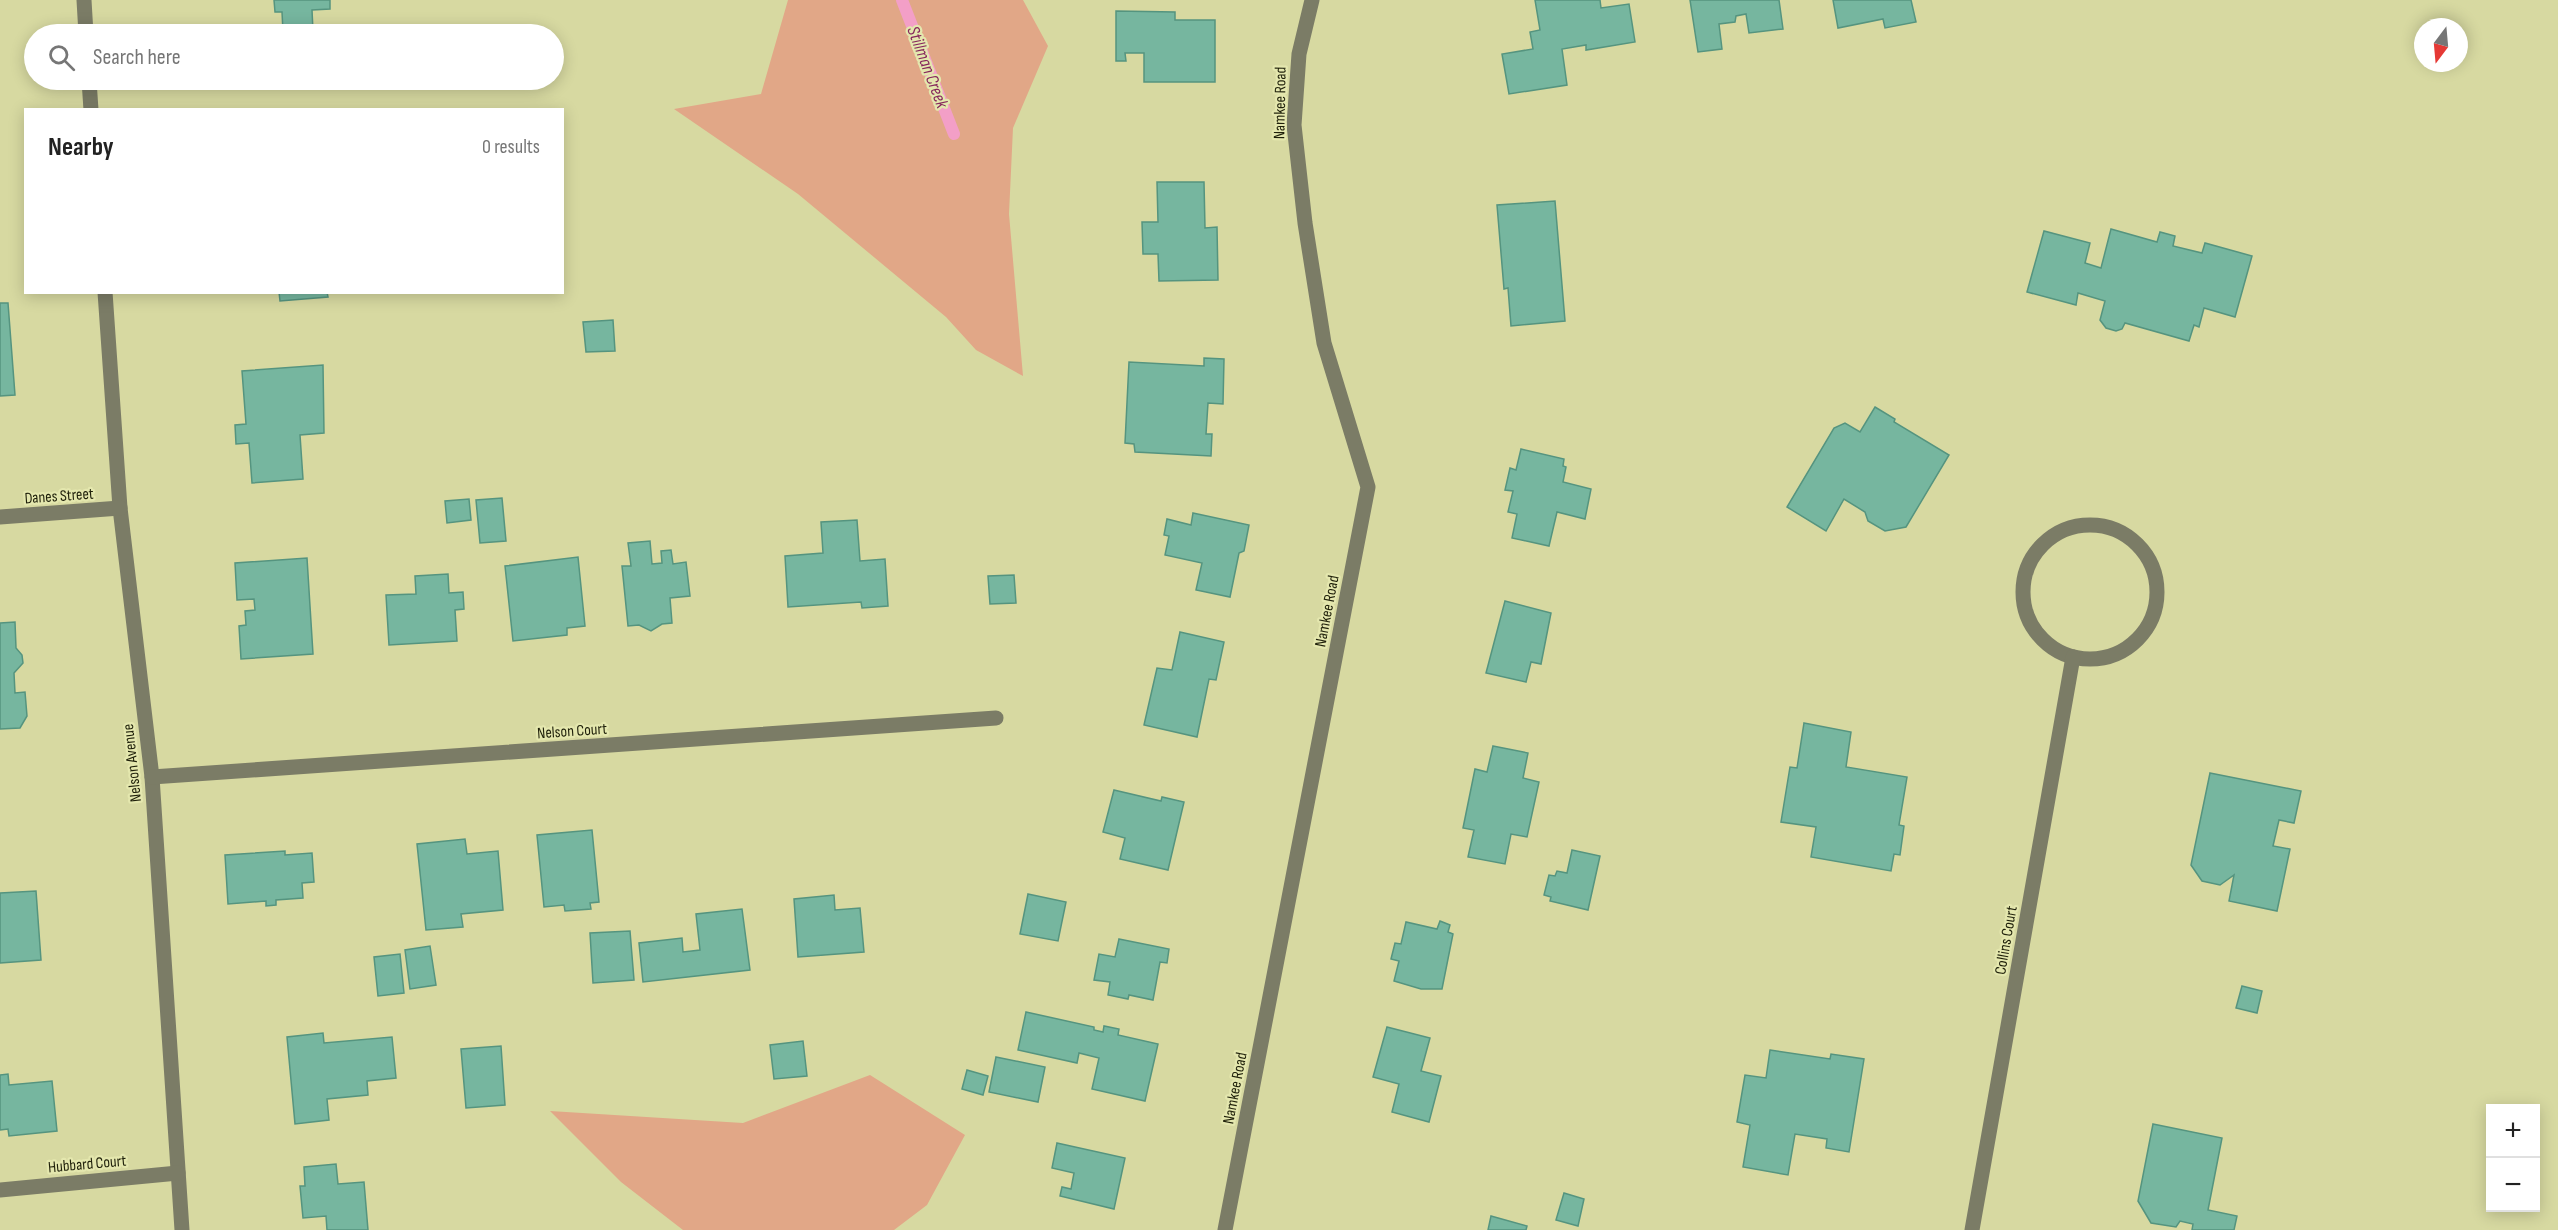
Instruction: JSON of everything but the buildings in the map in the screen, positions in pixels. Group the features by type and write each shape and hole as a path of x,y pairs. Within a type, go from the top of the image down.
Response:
{"street":[{"path":"84,0 85,24"},
{"name":"Namkee Road","path":"1225,1230 1368,487 1324,343 1305,223 1294,125 1299,54 1312,0"},
{"path":"90,90 92,108"},
{"name":"Nelson Avenue","path":"105,294 120,508 152,777 182,1230"},
{"name":"Danes Street","path":"0,517 120,508"},
{"path":"2090,525 2112,528 2131,539 2146,555 2156,576 2157,600 2151,622 2137,641 2118,653 2096,660 2073,657 2053,649 2037,634 2026,615 2022,594 2025,573 2034,553 2049,538 2069,528 2090,525"},
{"name":"Collins Court","path":"1972,1230 2073,657"},
{"name":"Nelson Court","path":"152,777 996,718"},
{"name":"Hubbard Court","path":"0,1190 178,1173"}],"shaded area":[{"path":"788,0 1023,0 1048,46 1013,128 1009,214 1023,376 976,350 946,317 798,194 674,109 761,94"},
{"path":"870,1075 965,1135 927,1205 894,1230 683,1230 621,1182 550,1111 743,1123"}],"waterway":[{"name":"Stillman Creek","path":"902,0 954,134"}]}
